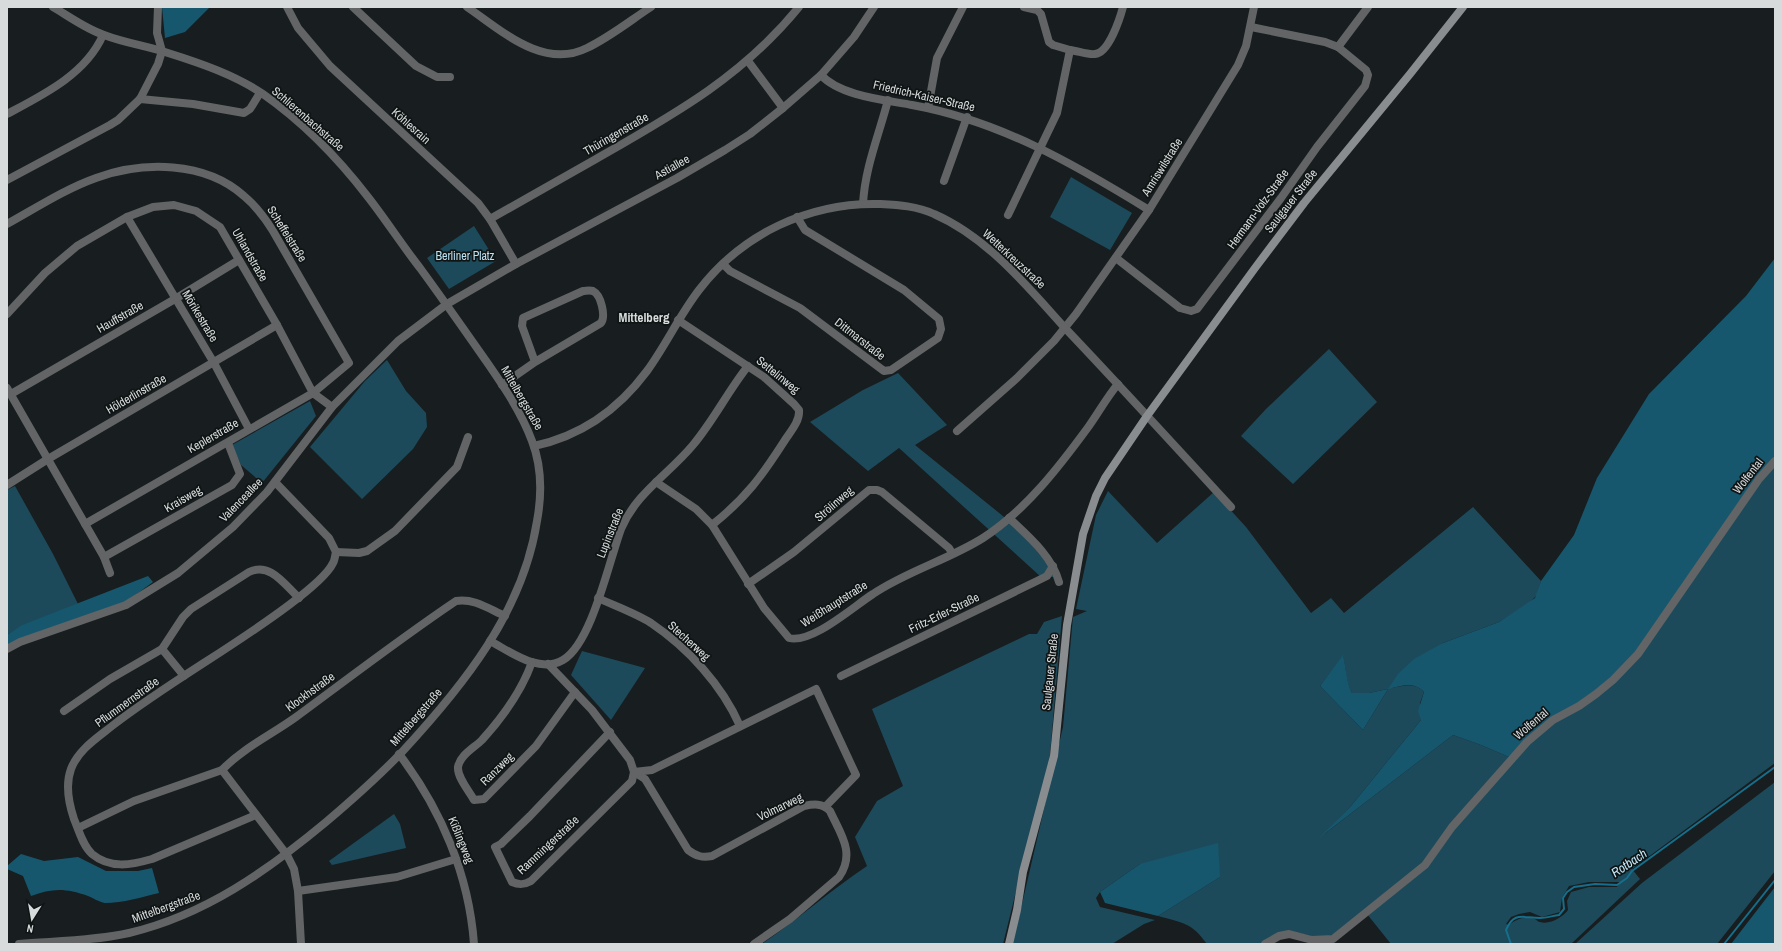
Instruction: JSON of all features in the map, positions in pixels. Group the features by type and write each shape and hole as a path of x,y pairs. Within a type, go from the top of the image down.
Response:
{"main road":[{"name":"Saulgauer Straße","path":"1009,944 1017,910 1023,872 1054,756 1067,625 1083,534 1096,496 1105,478 1147,416 1304,203 1463,7"}],"street":[{"name":"Schlierenbachstraße","path":"53,7 103,35 162,51 210,68 260,93 288,114 340,163 370,200 447,304"},
{"path":"7,180 110,125 118,120 140,99 162,51 157,33 158,7"},
{"name":"Köhlesrain","path":"287,7 298,28 330,66 469,194 490,219 516,264"},
{"path":"353,7 416,66 437,77 450,77"},
{"path":"467,7 524,46 535,51 556,54 570,53 587,48 652,7"},
{"name":"Thüringenstraße","path":"490,219 646,132 723,82 748,61 785,24 799,7"},
{"name":"Astiallee","path":"447,304 516,264 725,150 784,108 821,75 854,37 874,7"},
{"path":"928,108 937,58 963,7"},
{"path":"1024,7 1037,10 1041,14 1049,42 1053,45 1091,54 1100,53 1106,47 1117,27 1123,7"},
{"name":"Amriswilstraße","path":"957,431 1018,378 1066,328 1116,258 1149,210 1238,65 1246,46 1254,7"},
{"path":"1338,47 1368,7"},
{"name":"Hermann-Volz-Straße","path":"1116,258 1180,308 1191,311 1197,309 1277,204 1317,147 1365,86 1368,75 1366,70 1338,47 1325,42 1251,27"},
{"path":"7,114 66,79 90,57 103,35"},
{"path":"1008,214 1057,113 1070,50"},
{"path":"748,61 784,108"},
{"name":"Friedrich-Kaiser-Straße","path":"821,75 839,88 967,118 1005,131 1041,147 1087,172 1149,210"},
{"path":"140,99 193,104 244,113 250,109 260,93"},
{"path":"863,204 867,171 888,100"},
{"path":"944,181 967,118"},
{"name":"Scheffelstraße","path":"7,224 70,190 97,178 121,172 166,167 200,173 217,179 244,195 259,211 273,231 349,363"},
{"name":"Wetterkreuzstraße","path":"534,446 562,439 577,432 612,409 647,371 678,320 700,289 723,264 750,242 797,217 824,210 863,204 916,208 934,214 959,227 989,249 1066,328 1147,416"},
{"name":"Uhlandstraße","path":"7,314 45,273 77,246 127,217 153,207 174,205 196,211 220,228 277,325 313,393 332,407"},
{"name":"Mörikestraße","path":"127,217 214,363 250,429"},
{"name":"Dittmarstraße","path":"723,264 730,270 800,308 884,371 891,370 938,338 941,324 930,311 904,290 805,230 797,217"},
{"name":"Hauffstraße","path":"9,391 175,299 239,260"},
{"path":"502,386 536,362 601,323 604,318 598,295 594,292 583,291 523,318 522,326 536,362"},
{"name":"Mittelbergstraße","path":"19,944 115,935 156,925 207,905 232,891 287,855 365,788 399,754 449,699 490,641 505,616 519,587 528,561 536,528 541,495 540,475 534,446 523,420 447,304"},
{"name":"Valenceallee","path":"7,649 126,605 178,573 233,527 275,482 332,407 382,355 431,315 447,304"},
{"name":"Settelinweg","path":"678,320 748,366 794,404 799,410 797,422 762,476 735,505 712,526"},
{"name":"Hölderlinstraße","path":"7,485 48,459 277,325"},
{"name":"Keplerstraße","path":"85,524 313,393 349,363"},
{"name":"Lupinstraße","path":"490,641 532,662 548,664 557,663 571,653 581,638 598,598 622,528 637,500 683,457 705,430 748,366"},
{"name":"Weißhauptstraße","path":"656,482 696,509 712,526 764,608 789,638 797,639 824,627 890,583 983,538 1009,518 1036,492 1077,443 1118,384"},
{"path":"9,391 104,557 110,573"},
{"path":"1147,416 1231,507"},
{"path":"275,482 329,538 336,552 359,553 367,551 395,531 457,467 468,438"},
{"name":"Kraisweg","path":"104,557 232,485 240,474 228,443"},
{"name":"Wolfental","path":"1265,944 1279,936 1289,934 1312,940 1333,939 1424,865 1452,827 1527,742 1553,720 1579,706 1596,694 1613,680 1638,654 1759,479 1775,461"},
{"name":"Strölinweg","path":"748,584 794,552 869,490 877,490 882,492 949,548 952,553"},
{"path":"1009,518 1032,540 1053,566 1059,582"},
{"name":"Pflummernstraße","path":"256,814 152,859 124,865 113,864 98,858 89,851 72,814 68,790 68,779 76,760 84,750 138,706 266,622 299,598 333,564 336,552"},
{"name":"Fritz-Erler-Straße","path":"842,676 1047,576 1053,566"},
{"path":"64,711 110,679 162,649 183,617 191,609 254,569 264,568 270,571 299,598"},
{"name":"Stecherweg","path":"598,598 650,623 687,652 701,667 724,698 740,726"},
{"name":"Klockhstraße","path":"222,770 236,755 284,726 406,634 456,601 474,601 505,616"},
{"path":"162,649 184,676"},
{"name":"Ranzweg","path":"532,662 528,674 502,715 483,739 460,759 458,768 459,774 474,800 484,799 536,746 575,692"},
{"path":"548,664 610,732 630,760 634,772 652,770 816,689 856,775 825,807 830,811 847,849 844,870 839,877 790,919 754,944"},
{"name":"Rammingerstraße","path":"610,732 530,816 501,844 495,847 512,882 524,884 531,881 632,781 634,772"},
{"name":"Kißlingweg","path":"399,754 428,798 456,859 468,898 474,944"},
{"path":"78,828 134,800 222,770 287,855 294,869 298,891 301,944"},
{"name":"Volmarweg","path":"634,772 645,779 688,850 700,857 712,856 804,806 815,804 825,807"},
{"path":"298,891 397,877 456,859"}],"green space":[{"path":"1071,177 1132,213 1110,250 1050,217"},
{"name":"Berliner Platz","path":"474,226 496,261 449,289 427,258"},
{"path":"1329,349 1377,402 1293,484 1241,436 1266,409"},
{"path":"387,360 406,391 426,413 427,427 413,449 362,499 310,447 365,381"},
{"path":"898,373 947,425 915,445 1019,529 1058,577 1041,577 899,448 868,471 810,422 863,390"},
{"path":"310,401 316,416 262,483 241,465 232,445"},
{"path":"1775,461 1775,763 1632,869 1640,879 1571,944 1391,944 1367,914 1406,885","holes":["1589,882 1620,882 1617,887 1589,887 1571,892 1567,901 1568,910 1560,918 1552,921 1544,923 1528,917 1518,919 1509,925 1506,924 1511,917 1519,914 1530,912 1542,917 1560,912 1562,898 1569,886"]},
{"path":"15,486 53,554 78,604 23,625 7,635 7,490"},
{"path":"1108,491 1157,543 1214,492 1246,527 1311,613 1331,598 1344,613 1473,507 1541,581 1537,595 1528,604 1499,622 1443,643 1389,688 1412,686 1424,692 1420,703 1421,720 1351,806 1323,835 1453,735 1509,757 1423,864 1339,932 1323,939 1299,933 1262,944 1207,944 1196,931 1186,924 1158,916 1220,877 1140,864 1100,892 1096,898 1100,907 1155,920 1144,924 1112,944 1011,944 1016,930 1063,727 1073,617 1087,611 1076,609 1096,515","holes":["1343,656 1347,681 1352,693 1369,693 1388,689 1363,730 1320,686"]},
{"path":"1062,616 1049,766 1036,811 1003,944 762,944 867,866 855,837 877,801 903,786 872,709 1029,634 1037,634 1044,622"},
{"path":"582,651 645,668 611,720 571,675"},
{"path":"1775,782 1775,871 1717,944 1575,944 1642,883"},
{"path":"394,814 400,824 406,848 332,865 329,861"}],"shaded area":[{"path":"162,7 210,7 185,32 165,38"},
{"path":"1775,258 1775,461 1638,654 1613,680 1509,757 1453,735 1319,838 1351,806 1421,720 1418,711 1424,692 1412,685 1388,689 1398,674 1414,659 1443,643 1499,622 1535,598 1541,581 1574,535 1597,478 1649,394 1746,296"},
{"path":"148,576 153,582 123,604 7,645 7,635 22,625"},
{"path":"1343,655 1350,690 1352,693 1369,693 1388,689 1363,730 1320,686"},
{"path":"1218,843 1220,877 1158,916 1105,903 1100,892 1140,864"},
{"path":"21,854 44,861 78,857 106,871 138,871 152,868 159,893 112,903 101,902 80,893 66,890 52,890 31,896 23,876 7,869 7,866"},
{"path":"1775,887 1775,944 1731,944"}],"waterway":[{"name":"Rotbach","path":"1511,944 1506,930 1512,920 1520,917 1542,918 1559,915 1564,909 1563,898 1567,892 1574,887 1595,884 1617,885 1627,878 1632,871 1775,767"},
{"path":"1724,944 1775,880"}],"district":[{"name":"Mittelberg","path":"644,317"}]}
